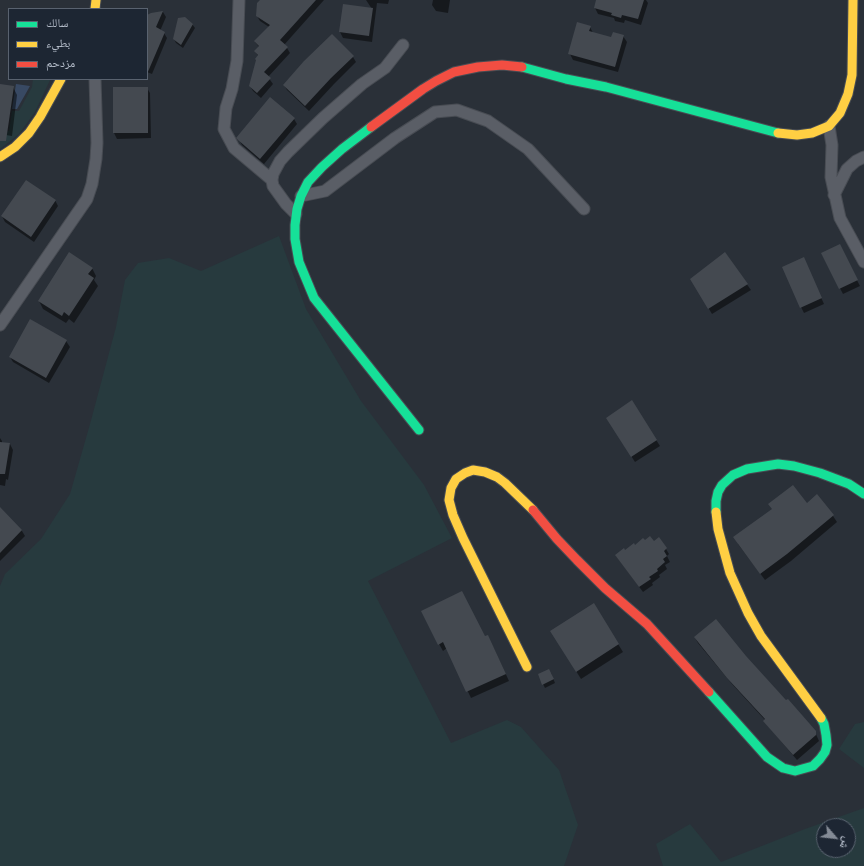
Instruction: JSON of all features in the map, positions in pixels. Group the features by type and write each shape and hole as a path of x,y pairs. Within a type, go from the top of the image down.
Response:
{"street":[{"path":"239,0 237,62 232,89 226,108 224,129 234,148 272,180"},
{"path":"419,430 314,298 299,262 295,239 297,209 301,196 308,182 337,154 423,88 454,72 478,67 502,65 526,68 566,79 606,87 778,132 797,135 812,133 829,126 840,113 848,94 852,75 853,0"},
{"path":"296,214 279,196 273,186 272,180 276,167 288,152 349,95 385,68 403,45"},
{"path":"0,157 15,147 29,133 40,117 60,80"},
{"path":"0,325 86,199 92,184 97,135 95,80"},
{"path":"301,196 324,191 395,138 435,112 457,110 488,121 528,149 584,209"},
{"path":"829,126 832,145 831,177 840,218 864,262"},
{"path":"834,194 847,169 856,160 864,157"},
{"path":"527,667 453,515 449,500 451,488 456,479 464,473 473,470 485,472 497,477 518,495 537,514 557,539 581,564 605,588 647,624 767,757 783,768 795,771 813,766 825,752 827,745 824,724 761,636 748,613 730,573 718,529 716,501 718,492 722,485 733,475 747,469 778,464 794,466 820,473 849,484 864,494"}],"green space":[{"path":"33,80 50,80 35,112 19,134 0,149 0,130 9,131 12,111 19,111 32,87"},
{"path":"279,236 306,309 361,401 424,485 452,538 368,581 451,743 507,720 521,727 559,770 578,825 564,866 0,866 0,586 5,574 41,539 70,494 116,327 125,280 138,263 169,258 201,271"},
{"path":"864,722 864,768 839,749 855,724"},
{"path":"864,808 864,866 663,866 656,844 690,824 721,862 816,825 816,858 856,858 856,818 836,818"}],"water":[{"path":"16,84 30,86 17,109 12,109"}],"building":[{"path":"260,0 316,0 280,40 288,47 264,72 271,78 257,93 249,86 255,59 258,55 254,51 259,46 254,41 270,25 256,16 257,3"},
{"path":"596,0 644,0 638,19 622,15 621,18 611,15 612,13 594,8"},
{"path":"343,4 373,8 369,36 339,32"},
{"path":"163,11 156,27 165,32 148,72 148,14"},
{"path":"185,17 193,24 181,45 173,39 178,18"},
{"path":"577,22 591,26 589,31 611,37 613,32 624,35 615,67 568,54"},
{"path":"332,34 354,56 305,106 283,85 304,61"},
{"path":"0,84 14,86 6,141 0,141"},
{"path":"113,87 148,87 148,133 113,133"},
{"path":"270,97 295,118 260,159 236,138"},
{"path":"26,180 56,200 31,237 1,216"},
{"path":"840,244 858,280 839,289 821,253"},
{"path":"69,252 93,268 88,274 94,278 69,316 64,312 62,316 38,301"},
{"path":"725,252 748,284 708,309 690,279"},
{"path":"804,257 822,298 800,308 782,267"},
{"path":"30,319 67,340 46,378 9,357"},
{"path":"632,400 657,440 631,457 606,418"},
{"path":"0,442 10,443 5,474 0,474"},
{"path":"793,485 807,503 817,494 834,515 760,574 733,537 772,509 768,504"},
{"path":"0,507 22,530 0,553"},
{"path":"650,536 654,541 659,537 667,548 664,551 667,556 663,559 665,562 657,569 658,571 649,577 651,579 639,587 615,555 624,548 625,550 634,543 635,545 643,538 645,540"},
{"path":"462,591 485,636 488,635 506,674 466,692 443,642 438,645 421,611"},
{"path":"594,603 619,644 576,672 550,631"},
{"path":"716,619 746,656 786,700 788,699 816,731 816,735 793,755 763,721 765,719 727,678 694,637"},
{"path":"549,669 554,679 542,685 538,674"}],"traffic: fast":[{"path":"522,67 566,79 606,87 778,133"},
{"path":"371,127 342,149 308,182 301,196 297,209 295,239 299,262 314,298 419,430"},
{"path":"716,512 718,492 722,485 733,475 747,469 778,464 794,466 820,473 849,484 864,494"},
{"path":"709,692 767,757 783,768 795,771 813,766 825,752 827,745 826,735 821,718"}],"traffic: slow":[{"path":"95,8 96,0"},
{"path":"778,133 797,135 812,133 829,126 840,113 848,94 852,75 853,0"},
{"path":"0,157 15,147 29,133 40,117 60,80"},
{"path":"527,667 453,515 449,500 451,488 456,479 465,473 473,470 485,472 497,477 505,483 533,510"},
{"path":"716,512 718,529 730,573 748,613 761,636 821,718"}],"traffic: jam":[{"path":"371,127 423,89 454,72 478,67 502,65 522,67"},
{"path":"533,510 577,560 605,588 647,624 709,692"}]}
